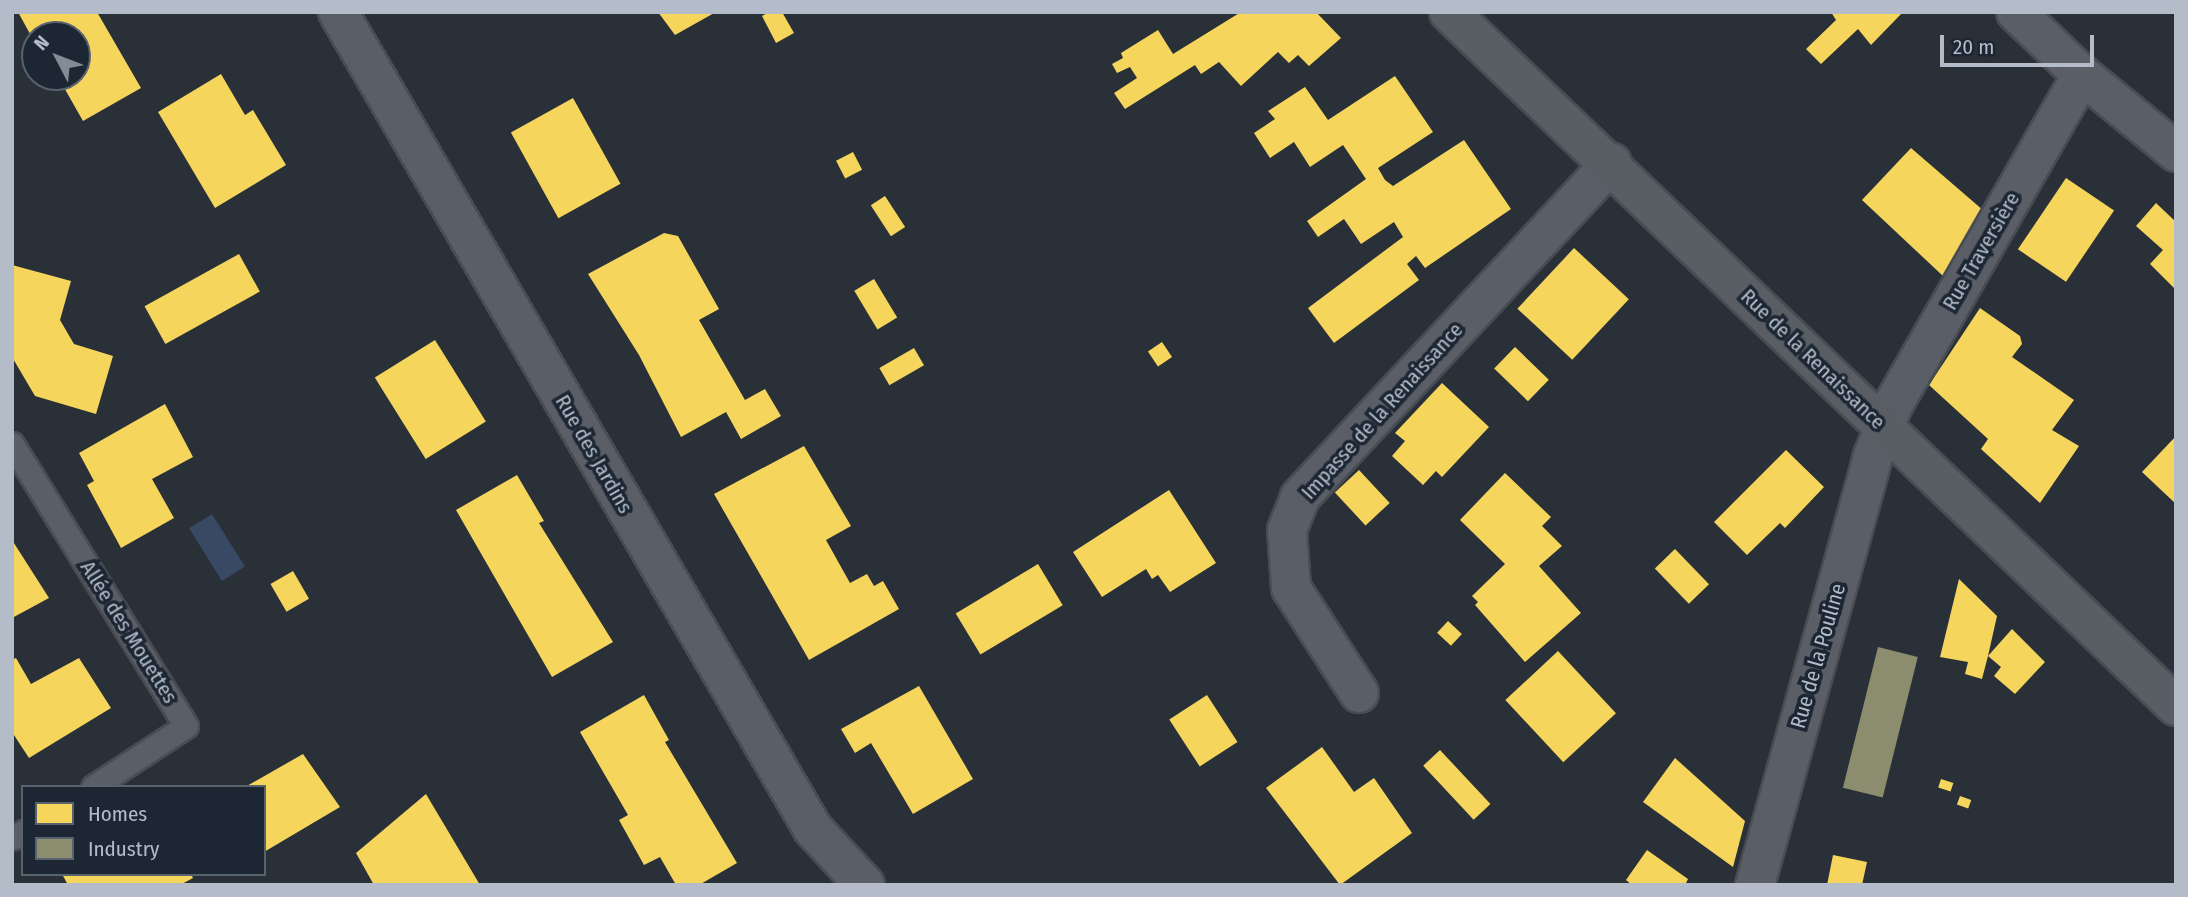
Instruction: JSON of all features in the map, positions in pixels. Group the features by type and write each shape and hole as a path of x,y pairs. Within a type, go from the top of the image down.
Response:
{"main road":[{"name":"Rue de la Renaissance","path":"1449,12 1612,163 1884,429 2176,706"}],"street":[{"name":"Rue des Jardins","path":"338,12 813,829 865,885"},
{"path":"2016,12 2082,75 2176,152"},
{"name":"Rue Traversière","path":"1884,429 1893,405 2082,75"},
{"name":"Impasse de la Renaissance","path":"1359,692 1291,588 1286,530 1300,497 1612,163"},
{"name":"Rue de la Pouline","path":"1755,885 1884,429"}],"lane":[{"name":"Allée des Mouettes","path":"12,444 186,726 96,785"}],"water":[{"path":"212,514 245,567 222,581 189,528"}],"building: Homes":[{"path":"18,12 97,12 141,88 83,121 66,91 91,91 91,21 23,21"},
{"path":"658,12 716,12 675,35"},
{"path":"769,12 782,12 794,33 776,43 762,16"},
{"path":"1241,12 1316,12 1341,38 1309,66 1298,55 1289,63 1278,52 1241,86 1219,62 1201,74 1195,65 1125,109 1114,93 1137,78 1130,67 1117,73 1112,64 1123,58 1121,53 1158,30 1173,54"},
{"path":"1831,12 1903,12 1871,45 1858,29 1821,64 1806,49 1836,20"},
{"path":"221,74 245,115 253,110 286,165 215,208 158,112"},
{"path":"1395,76 1433,132 1378,168 1385,180 1393,186 1464,140 1511,209 1425,268 1416,256 1407,264 1419,280 1334,343 1308,308 1403,237 1394,222 1361,244 1344,219 1318,237 1307,221 1366,179 1343,145 1310,167 1294,142 1270,158 1254,133 1275,119 1268,111 1305,87 1328,120"},
{"path":"573,98 621,184 558,218 511,132"},
{"path":"1911,148 1984,211 1943,276 1862,200"},
{"path":"853,152 862,170 845,178 836,161"},
{"path":"2066,178 2114,210 2066,282 2018,249"},
{"path":"885,196 905,227 891,236 871,205"},
{"path":"2156,203 2176,222 2176,290 2150,264 2163,250 2136,226"},
{"path":"664,233 678,236 719,309 699,320 745,400 765,389 781,416 741,439 726,412 681,437 639,355 588,274"},
{"path":"1574,248 1629,299 1572,360 1517,309"},
{"path":"239,254 260,292 165,344 145,306"},
{"path":"12,265 71,281 60,320 74,344 113,356 96,414 35,396 12,357"},
{"path":"874,279 897,318 877,329 854,291"},
{"path":"1980,308 2020,336 2022,344 2012,357 2074,400 2052,430 2079,446 2040,503 1981,449 1988,439 1929,385"},
{"path":"435,340 486,421 426,459 375,378"},
{"path":"1162,342 1172,357 1158,366 1148,352"},
{"path":"1515,347 1549,380 1528,401 1494,369"},
{"path":"914,348 924,365 889,385 879,368"},
{"path":"1442,383 1489,427 1442,477 1436,471 1423,485 1392,456 1405,441 1395,433"},
{"path":"165,404 193,457 152,479 174,518 121,548 87,485 94,481 79,453"},
{"path":"2176,436 2176,504 2142,472"},
{"path":"804,446 851,526 826,540 850,583 867,574 874,586 883,581 899,609 809,660 714,494"},
{"path":"1786,450 1824,487 1785,528 1780,523 1747,555 1714,522"},
{"path":"1359,470 1390,503 1366,525 1335,493"},
{"path":"1505,473 1551,517 1542,526 1562,546 1539,566 1581,613 1525,662 1475,605 1478,602 1472,596 1505,564 1460,520"},
{"path":"517,475 544,521 539,523 613,642 552,677 456,510"},
{"path":"1169,490 1216,563 1170,592 1158,575 1152,579 1146,569 1102,597 1073,552"},
{"path":"12,540 49,598 12,618"},
{"path":"1675,549 1709,584 1689,604 1655,568"},
{"path":"1038,564 1063,605 980,655 956,613"},
{"path":"293,571 309,599 286,612 270,584"},
{"path":"1959,579 1997,616 1982,679 1965,674 1968,662 1940,657"},
{"path":"1448,621 1462,634 1451,646 1437,633"},
{"path":"2012,629 2045,662 2015,694 1994,676 2001,667 1988,656"},
{"path":"1558,651 1616,713 1563,762 1505,700"},
{"path":"16,658 31,684 79,658 111,708 29,758 12,732 12,660"},
{"path":"919,686 973,779 913,814 871,743 855,753 841,729"},
{"path":"644,695 669,740 665,742 737,863 699,885 676,885 660,857 644,865 619,820 628,815 580,732"},
{"path":"1207,695 1237,742 1200,766 1169,720"},
{"path":"1322,747 1354,792 1374,778 1412,833 1340,885 1266,788"},
{"path":"1440,750 1490,804 1474,820 1423,766"},
{"path":"303,754 340,807 266,851 266,785 249,785"},
{"path":"1675,758 1745,821 1733,867 1643,802"},
{"path":"1941,779 1953,783 1951,792 1938,788"},
{"path":"426,794 480,885 374,885 356,853"},
{"path":"1960,796 1971,800 1968,809 1957,804"},
{"path":"1647,850 1688,879 1685,885 1632,885 1626,880"},
{"path":"1833,855 1867,862 1862,885 1827,885"},
{"path":"63,876 193,878 180,885 68,885"}],"building: Industry":[{"path":"1878,647 1918,657 1883,798 1843,788"}]}
